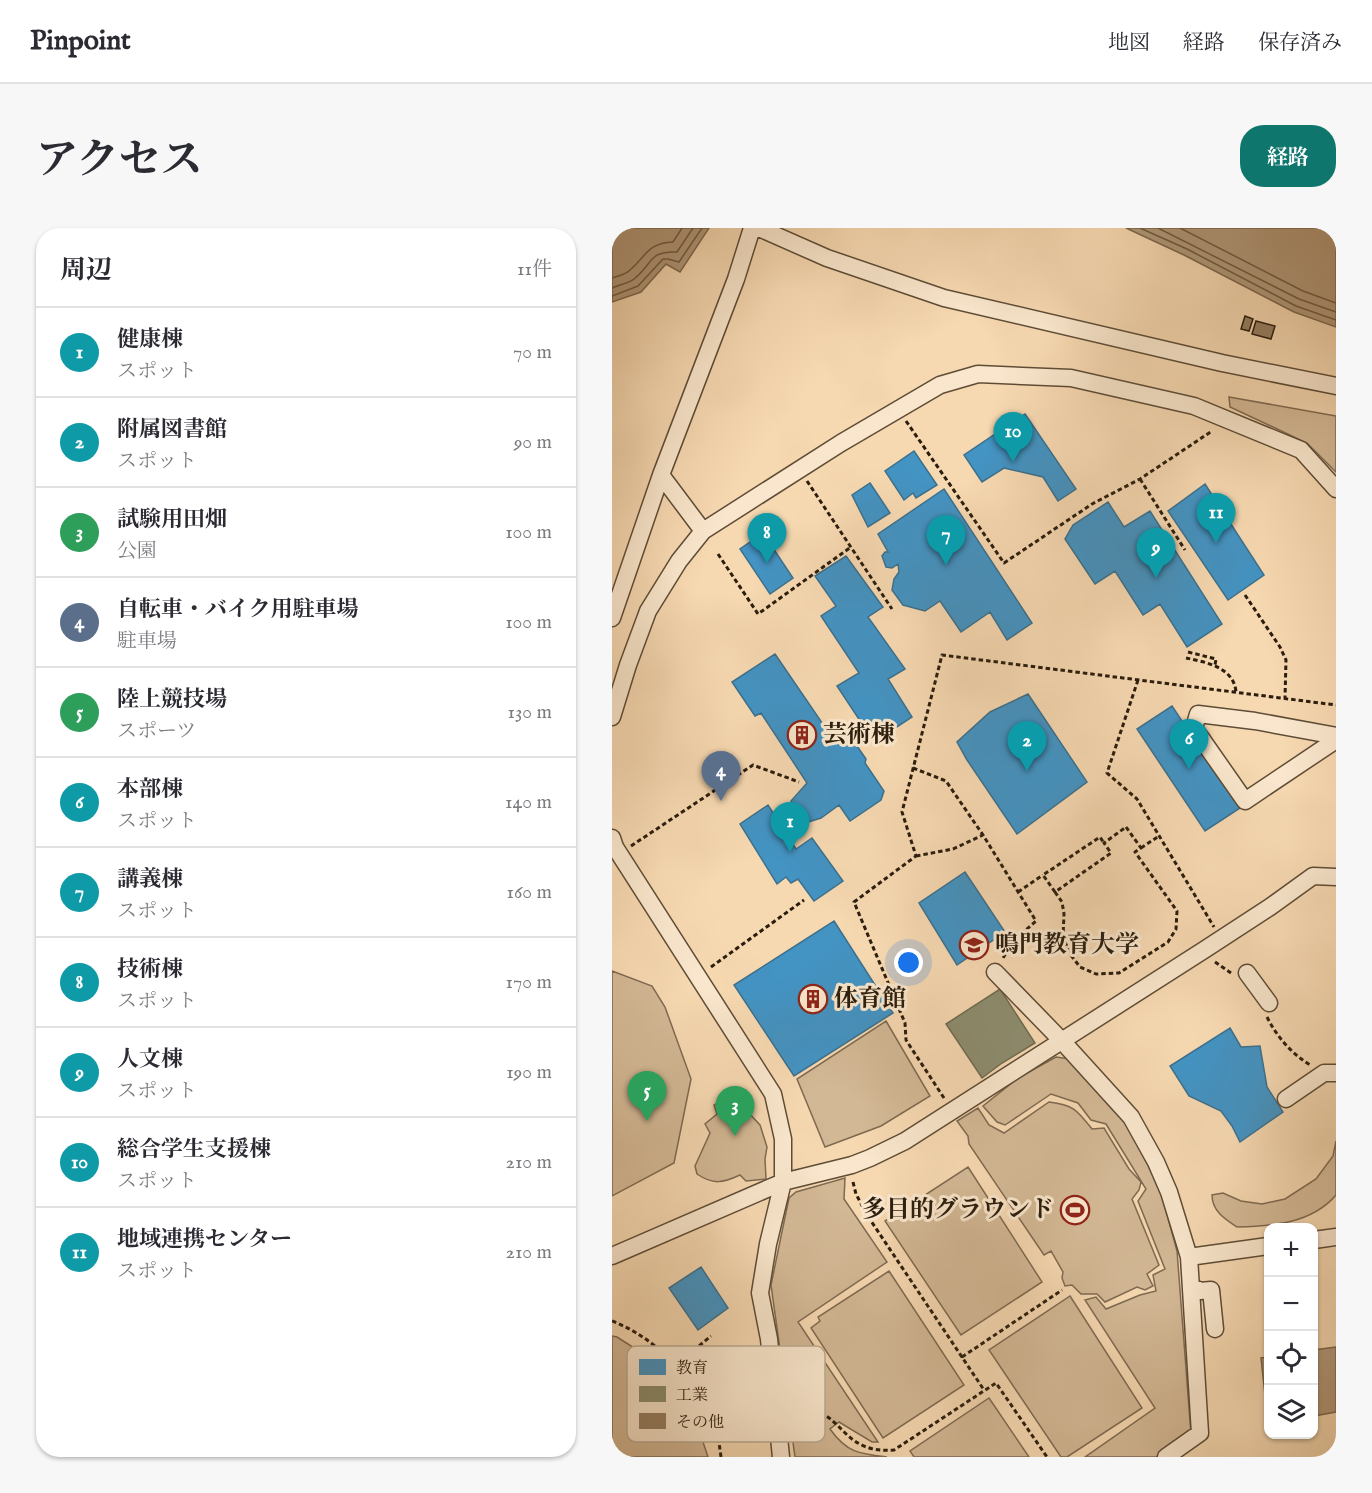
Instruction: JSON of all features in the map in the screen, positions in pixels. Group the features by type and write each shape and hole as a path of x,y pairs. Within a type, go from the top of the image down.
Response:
{"street":[{"path":"612,618 661,475 736,279 752,228"},
{"path":"759,228 826,258 944,298 1222,363 1336,386"},
{"path":"612,717 648,610 679,561 703,531 940,385 978,374 1071,378 1194,406 1301,450 1336,489"},
{"path":"661,475 703,531"},
{"path":"1198,714 1255,721 1336,738 1245,801 1194,728 1198,714"},
{"path":"612,838 697,977 773,1094 783,1139 783,1182 768,1245 760,1293 770,1346"},
{"path":"612,1256 783,1182 852,1165 905,1141 1221,939 1313,876 1336,877"},
{"path":"995,972 1131,1117 1161,1172 1189,1257 1200,1433 1166,1457"},
{"path":"1247,973 1269,1003"},
{"path":"1286,1099 1324,1073 1336,1073"},
{"path":"1318,1239 1336,1237"},
{"path":"1189,1257 1264,1247"},
{"path":"1191,1286 1200,1291 1210,1290 1215,1329"},
{"path":"780,1442 781,1457"}],"path":[{"path":"898,410 1004,563 1092,504 1140,479 1228,420"},
{"path":"799,470 892,609"},
{"path":"1140,479 1185,550"},
{"path":"718,554 758,614 851,547"},
{"path":"1245,596 1286,660 1285,698"},
{"path":"1188,652 1216,659 1215,665"},
{"path":"916,856 902,812 942,656 1336,705"},
{"path":"1186,658 1218,666 1235,685 1236,692"},
{"path":"1138,680 1107,773 1137,799 1221,939"},
{"path":"620,854 753,765 799,782"},
{"path":"913,768 946,781 983,835 1036,921 1012,942 995,972"},
{"path":"1104,843 1126,827 1141,848"},
{"path":"952,1110 906,1040 905,1023 854,902 916,856 953,849 983,835"},
{"path":"1043,875 1062,902 1063,937 1070,954 1080,967 1096,974 1119,974 1168,942 1176,929 1177,911 1135,852 1159,836"},
{"path":"1018,892 1100,837 1111,853 1055,892"},
{"path":"697,977 804,900"},
{"path":"852,1165 856,1194 867,1215 984,1390"},
{"path":"962,1357 1062,1290"},
{"path":"612,1321 654,1346"},
{"path":"699,1346 711,1336"},
{"path":"825,1417 858,1445 877,1451 894,1450 996,1383 1047,1457"},
{"path":"719,1442 721,1457"},
{"path":"893,1457 894,1450"}],"shaded area":[{"path":"1229,397 1336,416 1336,472 1307,443 1230,407"},
{"path":"612,971 652,986 665,1007 691,1079 674,1163 612,1196"},
{"path":"886,1021 930,1096 881,1126 825,1147 797,1079"},
{"path":"1056,1057 1070,1059 1126,1122 1160,1189 1177,1251 1191,1434 1159,1457 1085,1457 1155,1408 1085,1300 1096,1297 1106,1309 1156,1291 1153,1275 1165,1269 1138,1201 1146,1189 1106,1124 1091,1120 1078,1103 1051,1094 1005,1125 997,1122 983,1106 1018,1078"},
{"path":"737,1092 748,1112 760,1125 767,1147 766,1179 746,1181 740,1175 723,1181 708,1180 697,1174 695,1166 710,1133 705,1124 717,1114 714,1105"},
{"name":"多目的グラウンド","path":"1049,1102 1070,1107 1092,1129 1104,1128 1129,1169 1141,1182 1139,1190 1132,1199 1159,1265 1147,1274 1153,1286 1145,1290 1137,1287 1105,1302 1097,1294 1081,1294 1072,1285 1065,1286 1062,1278 1063,1272 1051,1251 1044,1255 969,1144 968,1136 957,1121 978,1108 989,1125 1004,1133"},
{"path":"1336,1141 1336,1195 1326,1205 1303,1218 1281,1223 1264,1223 1264,1226 1237,1227 1220,1214 1214,1206 1212,1195 1223,1193 1241,1201 1262,1204 1285,1199 1316,1179 1333,1156"},
{"path":"968,1167 1042,1282 961,1335 885,1221"},
{"path":"845,1178 844,1199 887,1262 798,1322 814,1346 780,1346 771,1285 789,1198 796,1192"},
{"path":"889,1271 964,1385 883,1438 825,1349 825,1346 811,1328 820,1321 818,1317"},
{"path":"1070,1296 1142,1408 1067,1457 1061,1457 989,1350"},
{"path":"612,1336 631,1346 627,1346 627,1442 703,1442 708,1457 612,1457"},
{"path":"825,1362 878,1442 872,1442 839,1422 830,1429 848,1448 869,1455 887,1457 795,1457 793,1442 825,1442"},
{"path":"989,1398 1029,1457 914,1457 910,1451"}],"water":[{"path":"612,228 709,228 680,272 666,264 641,292 612,302"},
{"path":"1126,228 1329,228 1336,230 1336,327 1294,312"},
{"path":"1336,1347 1336,1412 1318,1415 1318,1385 1318,1349"},
{"path":"1261,1358 1264,1358 1264,1385"}],"building: 教育":[{"path":"1025,414 1076,489 1058,501 1043,477 1004,468 982,482 964,455"},
{"path":"914,451 937,485 916,498 913,493 904,500 885,471"},
{"path":"870,483 890,513 868,527 852,495"},
{"path":"1205,484 1264,575 1228,600 1168,511"},
{"path":"944,489 1032,623 1007,640 990,612 961,632 940,601 925,611 903,605 892,590 894,579 899,572 898,564 892,568 886,567 882,556 888,552 878,534"},
{"path":"1108,502 1124,527 1150,511 1222,624 1187,647 1160,604 1143,615 1115,571 1095,584 1065,539 1073,525"},
{"path":"763,533 793,578 770,594 740,549"},
{"path":"846,556 883,607 868,617 905,669 888,679 912,717 874,742 837,686 859,673 821,616 836,606 815,576"},
{"name":"芸術棟","path":"775,654 833,739 846,730 884,791 881,800 850,821 839,805 821,818 805,823 791,801 807,783 761,713 755,716 732,682"},
{"path":"1028,694 1087,782 1017,834 957,742 990,712"},
{"path":"1172,706 1240,808 1205,831 1137,729"},
{"path":"768,805 796,849 812,838 843,881 814,901 798,879 791,883 786,877 777,884 740,824"},
{"path":"965,872 1005,932 957,965 919,903"},
{"name":"体育館","path":"834,921 893,1013 794,1076 734,985"},
{"path":"1230,1028 1241,1047 1260,1046 1267,1087 1283,1112 1240,1142 1221,1111 1189,1096 1170,1066"},
{"path":"701,1267 728,1308 698,1330 669,1288"}],"building: 工業":[{"path":"1000,989 1035,1043 982,1078 946,1024"}],"building: その他":[{"path":"1245,316 1253,319 1249,331 1241,329"},
{"path":"1256,321 1275,326 1271,339 1252,334"}],"place":[{"name":"総合学生支援棟","path":"1013,462"},
{"name":"地域連携センター","path":"1216,543"},
{"name":"技術棟","path":"767,563"},
{"name":"講義棟","path":"946,565"},
{"name":"人文棟","path":"1156,578"},
{"name":"芸術棟","path":"802,735"},
{"name":"本部棟","path":"1189,769"},
{"name":"附属図書館","path":"1027,771"},
{"name":"自転車・バイク用駐車場","path":"721,801"},
{"name":"健康棟","path":"790,852"},
{"name":"鳴門教育大学","path":"974,945"},
{"name":"体育館","path":"813,999"},
{"name":"陸上競技場","path":"647,1121"},
{"name":"試験用田畑","path":"735,1136"},
{"name":"多目的グラウンド","path":"1075,1210"}]}
